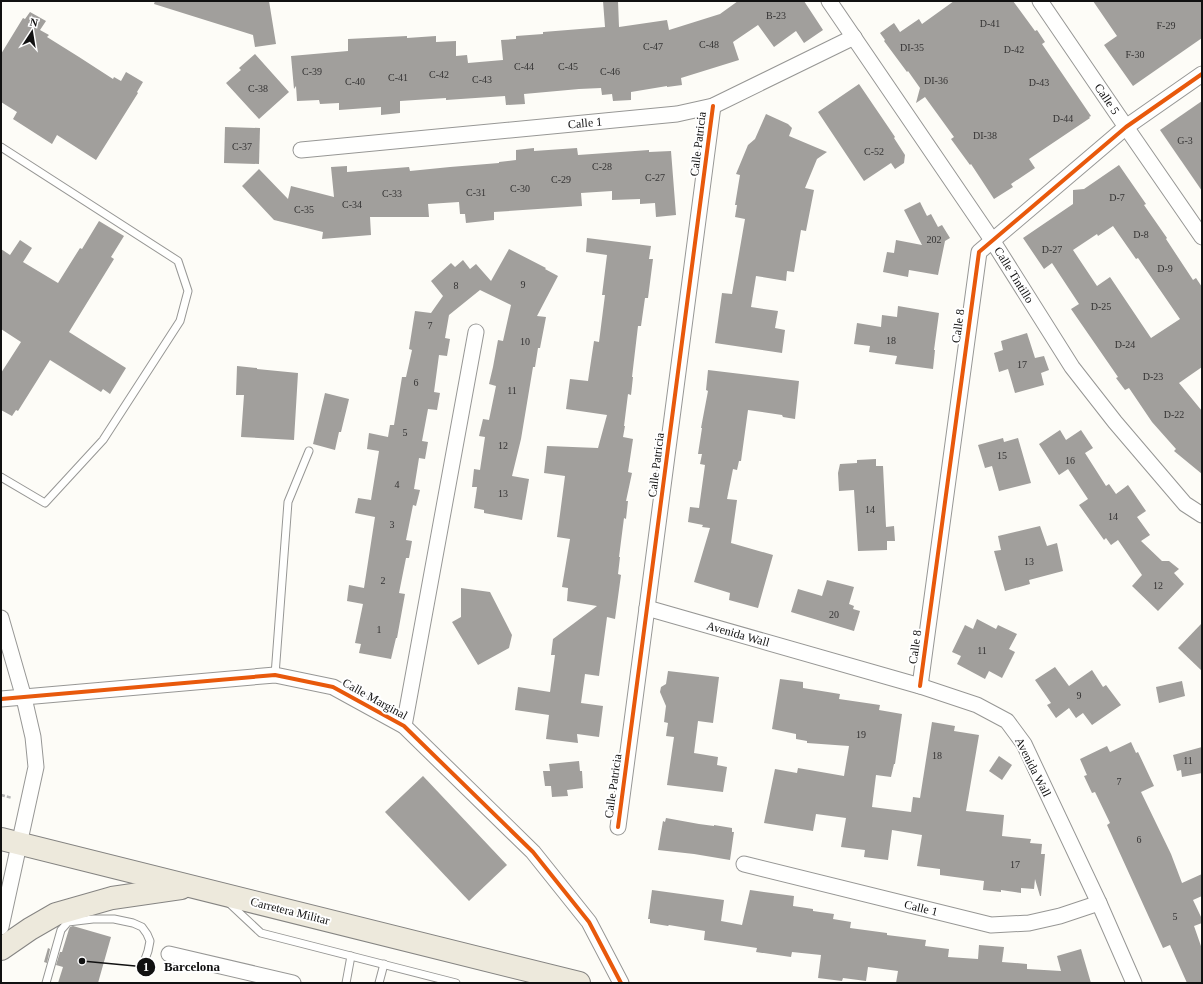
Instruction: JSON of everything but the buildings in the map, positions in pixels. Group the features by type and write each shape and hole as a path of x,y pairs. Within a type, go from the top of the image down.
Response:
{"main road":[{"name":"Carretera Militar","path":"10,841 579,983"},
{"path":"1,949 30,929 56,914 112,898 191,887"}],"street":[{"name":"Calle Tintillo","path":"829,1 992,240 1072,367 1115,422 1176,494 1185,504 1202,515"},
{"name":"Calle 5","path":"1040,1 1202,237"},
{"name":"Calle 1","path":"301,150 677,114 713,106 854,37"},
{"name":"Calle 8","path":"920,686 978,252 1126,127 1202,74"},
{"name":"Calle Patricia","path":"618,827 713,106"},
{"path":"404,726 476,332"},
{"name":"Avenida Wall","path":"648,608 920,686 977,705 1007,721 1024,744 1134,983"},
{"path":"1,618 24,698 33,737 36,767 10,841 1,927"},
{"name":"Calle Marginal","path":"1,699 275,674 333,688 404,726 533,852 589,922 621,983"},
{"name":"Calle 1","path":"744,864 991,925 1029,923 1060,916 1098,903"},
{"path":"168,954 293,983"}],"lane":[{"path":"1,147 178,260 188,291 180,321 103,440 45,503 1,477"},
{"path":"275,674 288,502 309,451"},
{"path":"219,893 261,933 456,983"},
{"path":"46,983 61,930 68,922 78,920 114,919 133,923 142,927 150,941 143,965"},
{"path":"346,983 351,956"},
{"path":"379,983 384,964"}],"cycle path":[{"path":"920,686 979,252 1126,127 1202,74"},
{"path":"618,827 713,106"},
{"path":"1,699 275,675 333,687 404,726 533,852 589,922 621,983"}],"place":[{"name":"Barcelona","path":"82,961"}]}
